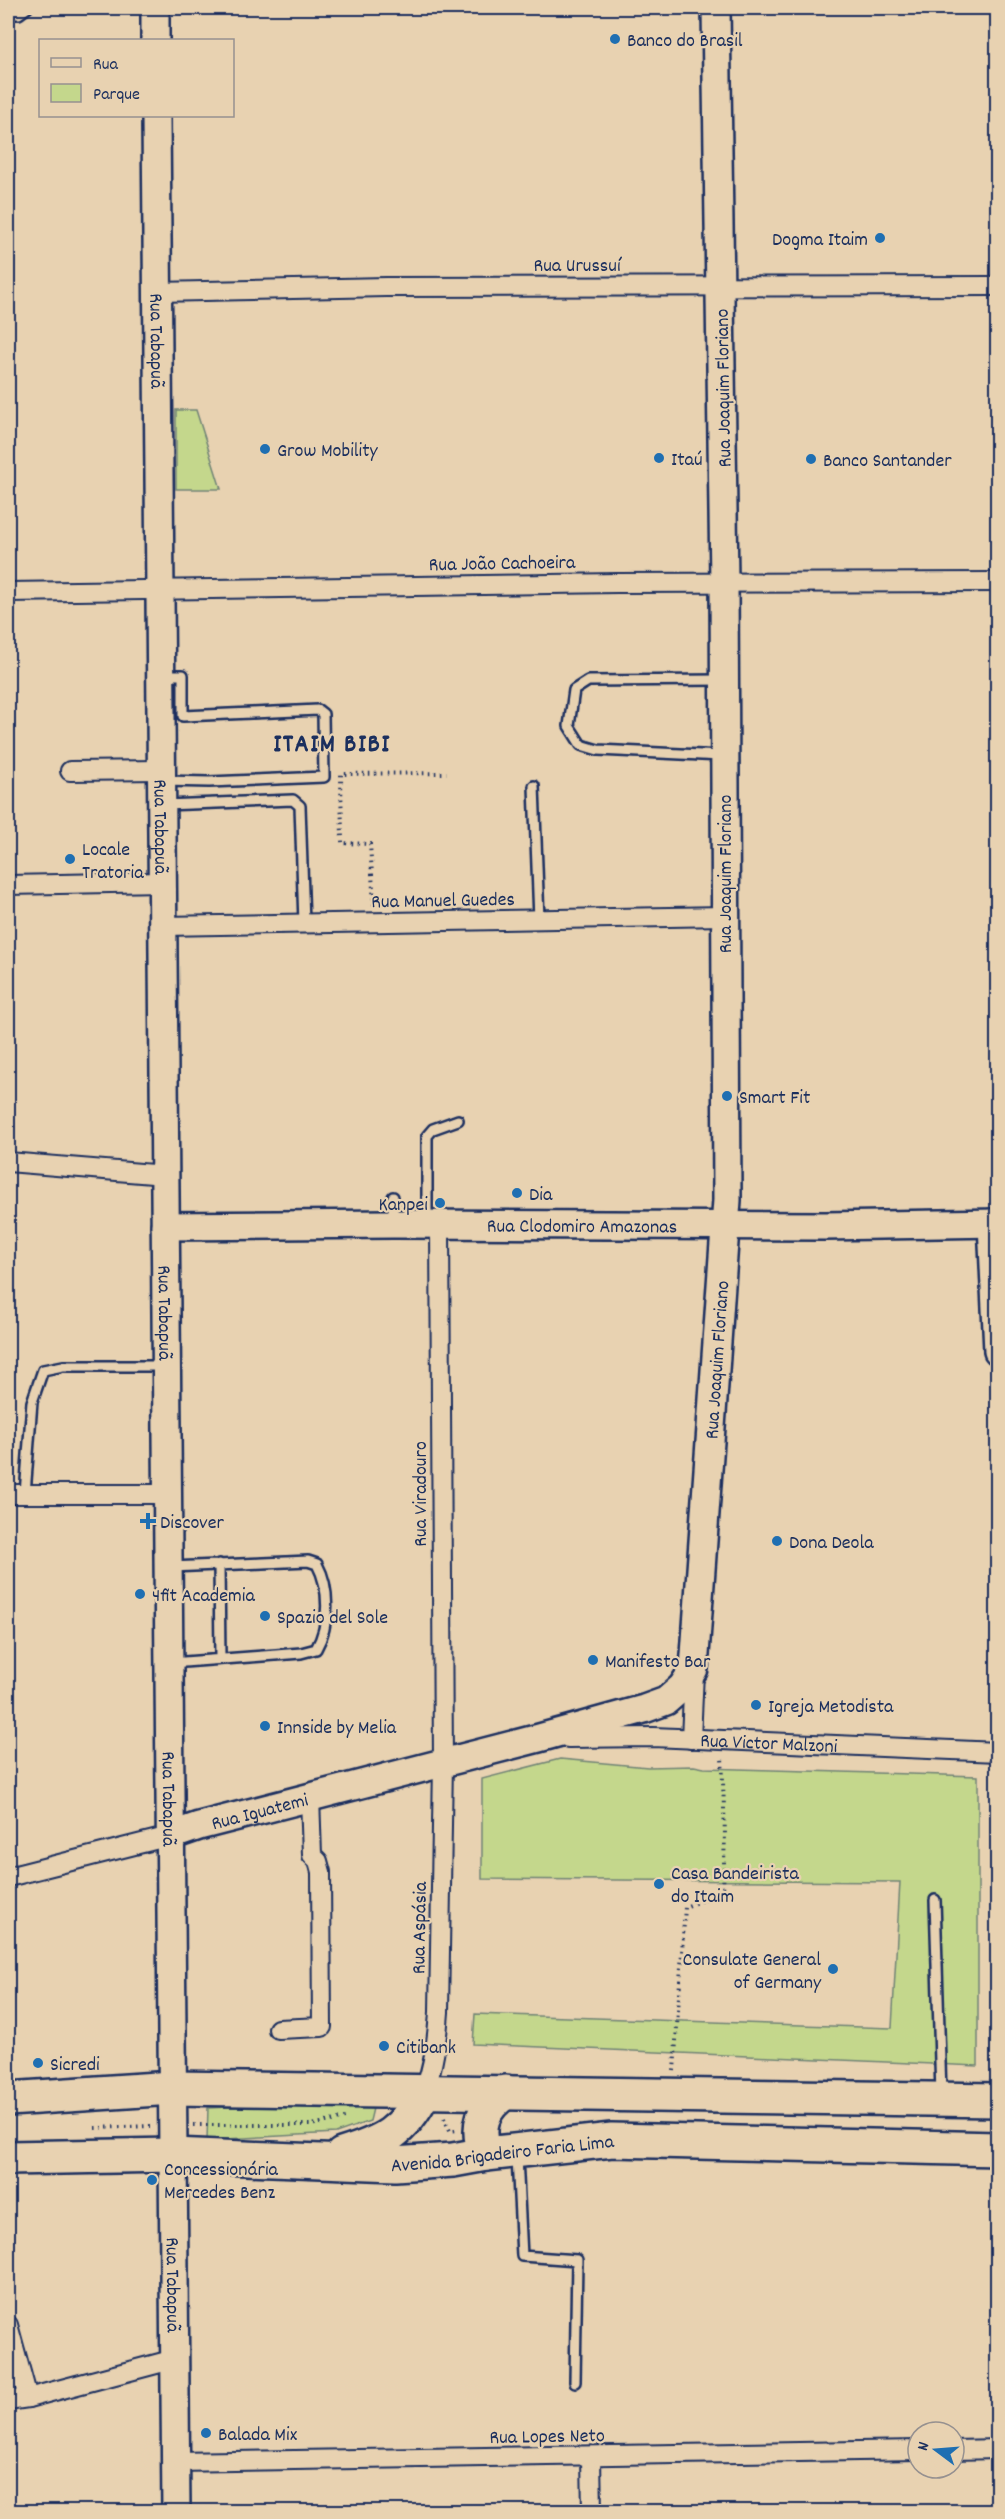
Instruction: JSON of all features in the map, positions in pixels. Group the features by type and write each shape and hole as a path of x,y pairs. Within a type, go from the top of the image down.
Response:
{"highway":[{"path":"8,2099 172,2088 998,2100"},
{"path":"323,2161 383,2141 409,2117 424,2092"},
{"path":"501,2152 481,2142 482,2117 488,2106 506,2092"},
{"name":"Avenida Brigadeiro Faria Lima","path":"8,2158 173,2155 395,2164 453,2160 501,2152 612,2140 998,2149"}],"street":[{"path":"155,8 155,39"},
{"name":"Rua Joaquim Floriano","path":"691,1739 726,1225 724,582 716,8"},
{"name":"Rua Tabapuã","path":"156,117 176,2511"},
{"name":"Rua Urussuí","path":"158,292 398,287 998,286"},
{"name":"Rua João Cachoeira","path":"8,592 724,582 998,582"},
{"path":"70,771 162,785"},
{"path":"8,885 162,882"},
{"name":"Rua Manuel Guedes","path":"163,926 724,916"},
{"path":"8,1162 165,1175"},
{"path":"995,1223 998,1351"},
{"name":"Rua Clodomiro Amazonas","path":"165,1226 393,1224 825,1226 995,1223"},
{"name":"Rua Viradouro","path":"434,1225 443,1763"},
{"path":"16,1494 167,1494"},
{"name":"Rua Victor Malzoni","path":"443,1763 666,1701 682,1687 694,1669"},
{"name":"Rua Victor Malzoni","path":"539,1738 691,1739 998,1752"},
{"name":"Rua Iguatemi","path":"8,1877 443,1763"},
{"name":"Rua Aspásia","path":"424,2092 432,2069 439,2012 443,1763"},
{"path":"278,2029 322,2027 321,1872 318,1861 312,1855 310,1797"},
{"path":"8,2325 28,2398"},
{"path":"8,2401 28,2398 175,2359"},
{"path":"966,2450 998,2449"},
{"name":"Rua Lopes Neto","path":"176,2462 906,2450"},
{"path":"591,2457 592,2511"}],"lane":[{"path":"8,14 19,14 27,8"},
{"path":"161,675 183,675 183,716 318,710 323,714 326,768 324,777 162,785"},
{"path":"724,680 588,681 574,690 569,726 581,745 598,750 724,756"},
{"path":"162,785 293,801 300,806 304,923"},
{"path":"534,786 538,920"},
{"path":"434,1225 428,1136 433,1129 458,1120"},
{"path":"393,1197 393,1224"},
{"path":"16,1494 36,1383 43,1370 63,1366 166,1366"},
{"path":"168,1567 308,1561 317,1564 322,1573 326,1610 324,1636 316,1649 301,1653 169,1663"},
{"path":"219,1564 220,1659"},
{"path":"935,1900 941,2099"},
{"path":"501,2152 522,2256 577,2259 574,2382"}],"path":[{"path":"375,922 370,844 342,843 341,774 447,773"},
{"path":"673,2095 685,1907 723,1892 725,1834 721,1740"}],"green space":[{"path":"176,410 196,410 221,489 176,489"},
{"path":"560,1759 648,1767 694,1766 978,1776 978,2066 473,2044 475,2014 892,2028 900,1882 482,1879 482,1779"},
{"path":"375,2100 370,2121 336,2133 207,2140 208,2108"}],"place":[{"name":"Banco do Brasil","path":"615,39"},
{"name":"Dogma Itaim","path":"880,238"},
{"name":"Grow Mobility","path":"265,449"},
{"name":"Itaú","path":"659,458"},
{"name":"Banco Santander","path":"811,459"},
{"name":"Locale Tratoria","path":"70,859"},
{"name":"Smart Fit","path":"727,1096"},
{"name":"Dia","path":"517,1193"},
{"name":"Kanpei","path":"440,1203"},
{"name":"Discover","path":"148,1521"},
{"name":"Dona Deola","path":"777,1541"},
{"name":"4fit Academia","path":"140,1594"},
{"name":"Spazio del Sole","path":"265,1616"},
{"name":"Manifesto Bar","path":"593,1660"},
{"name":"Igreja Metodista","path":"756,1705"},
{"name":"Innside by Melia","path":"265,1726"},
{"name":"Casa Bandeirista do Itaim","path":"659,1884"},
{"name":"Consulate General of Germany","path":"833,1969"},
{"name":"Citibank","path":"384,2046"},
{"name":"Sicredi","path":"38,2063"},
{"name":"Concessionária Mercedes Benz","path":"152,2180"},
{"name":"Balada Mix","path":"206,2433"}],"district":[{"name":"ITAIM BIBI","path":"332,742"}]}
